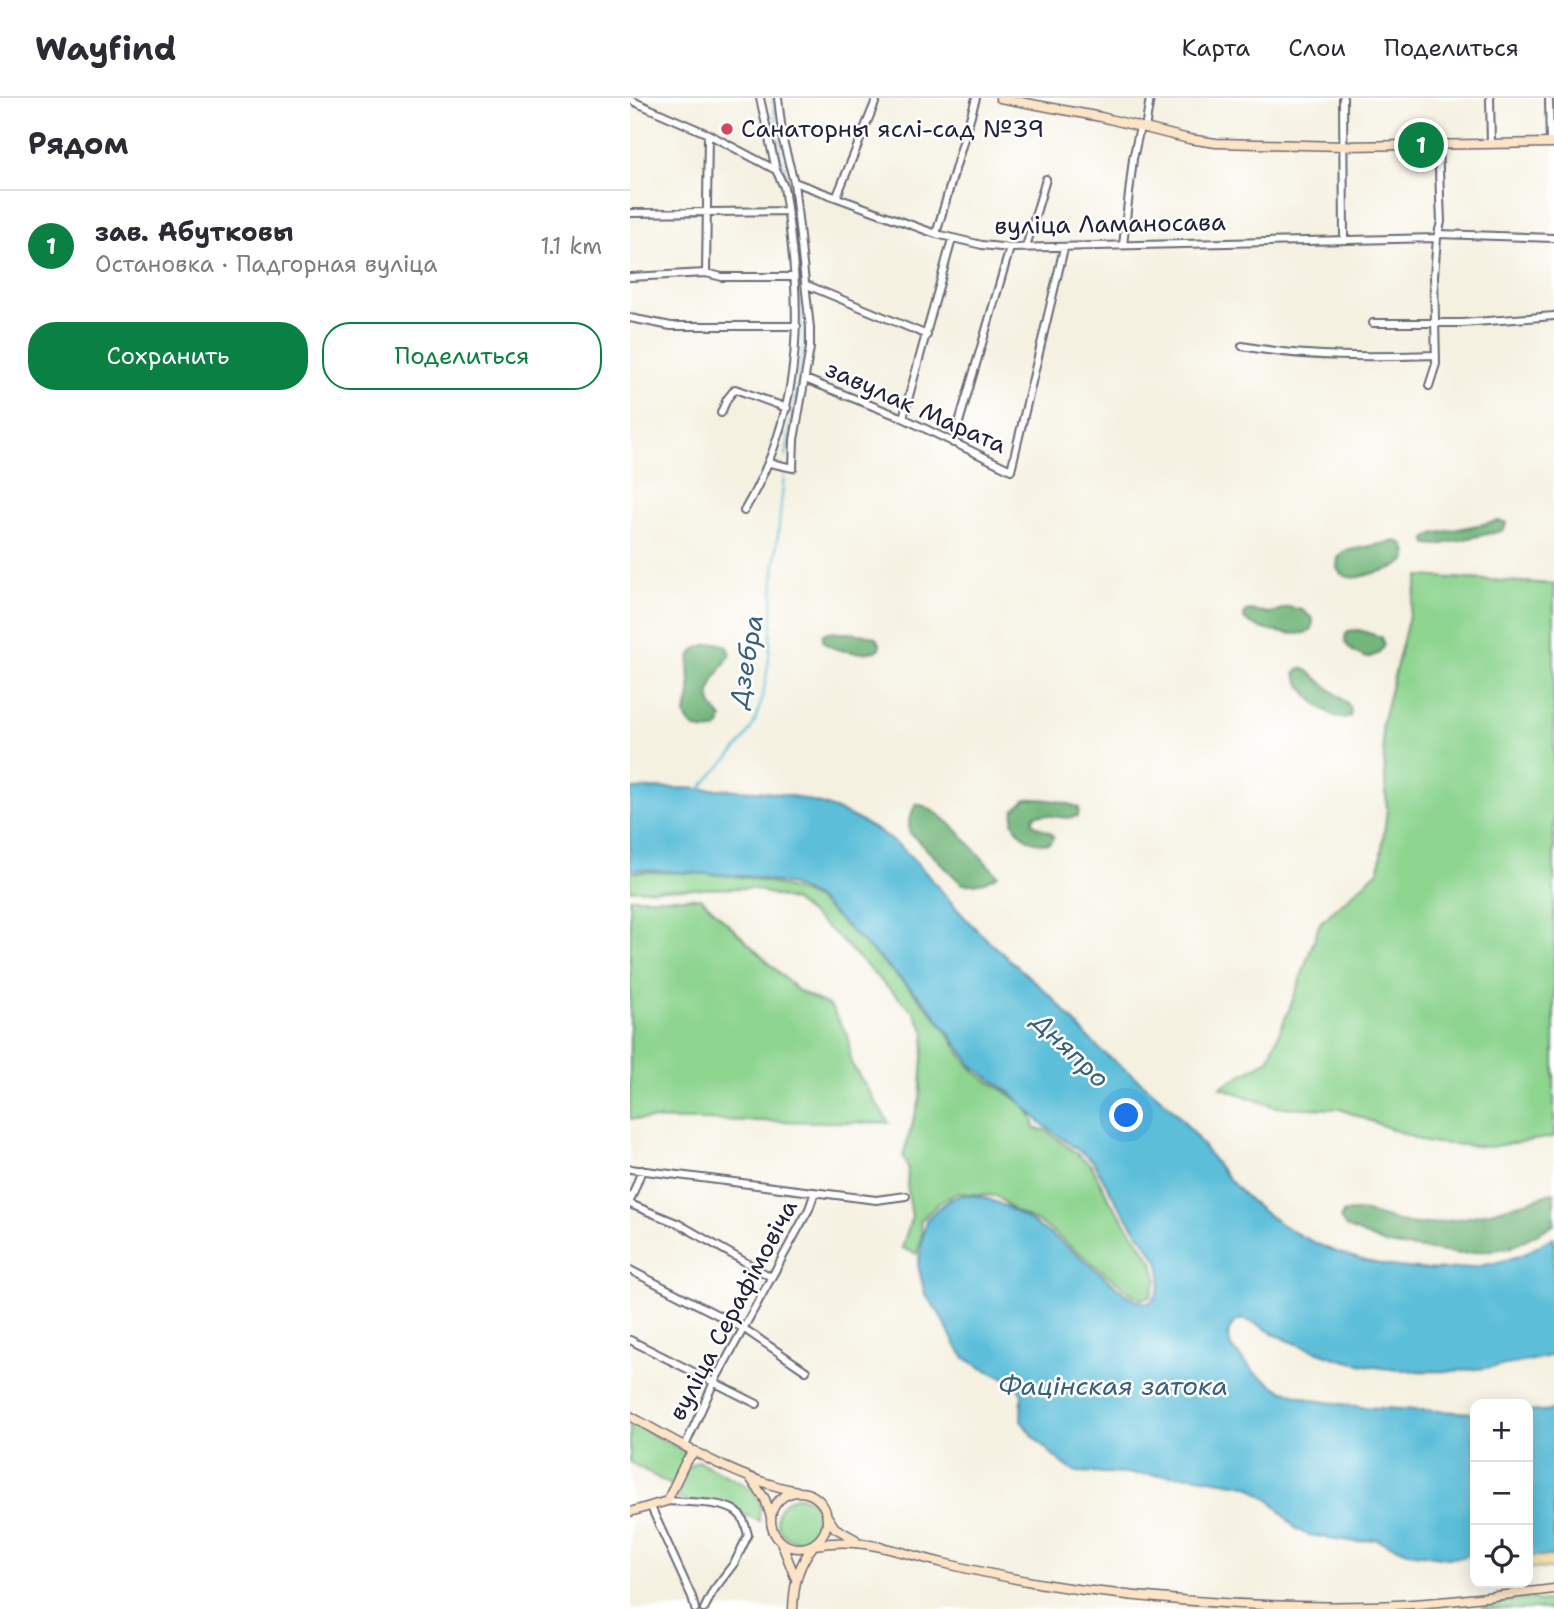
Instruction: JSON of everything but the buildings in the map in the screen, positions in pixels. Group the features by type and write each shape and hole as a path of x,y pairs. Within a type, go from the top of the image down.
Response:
{"street":[{"path":"744,511 769,463 787,408 797,326 784,187 776,170 760,98"},
{"path":"769,463 793,468 794,440 810,348 807,285 794,182 783,141 778,98"},
{"path":"837,196 877,98"},
{"path":"936,234 976,98"},
{"path":"1000,98 1216,143 1344,146 1552,143 1549,98"},
{"path":"1123,245 1133,159 1150,98"},
{"path":"1343,98 1344,239"},
{"path":"1490,98 1491,143"},
{"path":"630,100 708,134 776,170"},
{"path":"706,273 708,134"},
{"path":"1429,386 1437,364 1434,276 1441,222 1438,144"},
{"path":"1026,247 1046,179"},
{"name":"вуліца Ламаносава","path":"794,182 952,239 1010,248 1438,236 1554,239"},
{"path":"630,213 787,211"},
{"path":"903,418 952,239"},
{"path":"953,443 1010,248"},
{"name":"завулак Марата","path":"805,379 903,418 1011,470 1064,248"},
{"path":"630,277 706,273 722,277 794,276"},
{"path":"807,285 927,335"},
{"path":"1373,323 1436,323 1554,316"},
{"path":"630,318 671,326 797,326"},
{"path":"1242,346 1358,357 1436,355"},
{"path":"721,413 727,398 735,389 787,408"},
{"path":"630,1169 876,1200 906,1196"},
{"path":"642,1170 630,1203 679,1224 771,1277"},
{"name":"вуліца Серафімовіча","path":"685,1446 714,1382 816,1192"},
{"path":"630,1270 743,1328 806,1371"},
{"path":"630,1340 757,1404"},
{"path":"630,1416 749,1477 776,1487 813,1495 825,1508 835,1528 857,1541"},
{"path":"667,1501 686,1461 695,1451"},
{"path":"749,1477 765,1499 772,1527 795,1577"},
{"path":"771,1517 781,1498 797,1491"},
{"path":"630,1512 667,1501 705,1503 733,1508 744,1520 748,1535 704,1609"},
{"path":"651,1507 695,1609"},
{"path":"793,1609 795,1577 804,1557 825,1528 827,1516"},
{"path":"781,1542 798,1548 836,1540 857,1541 989,1574 1082,1590 1291,1607 1465,1604 1554,1589"}],"green space":[{"path":"1498,521 1506,522 1501,531 1438,545 1426,542 1433,534"},
{"path":"1396,541 1403,544 1407,557 1394,568 1353,578 1342,575 1337,568 1338,558 1345,551"},
{"path":"1419,576 1554,584 1554,1137 1489,1147 1425,1142 1340,1109 1275,1107 1220,1087 1268,1060 1320,923 1379,870 1387,810 1382,724"},
{"path":"1288,607 1302,610 1313,619 1312,630 1297,634 1277,632 1257,627 1244,619 1245,612 1249,610 1270,613"},
{"path":"1359,630 1381,637 1384,645 1378,654 1367,658 1349,648 1345,636 1348,631"},
{"path":"828,632 871,636 876,638 879,649 858,652 834,648 823,641 823,635"},
{"path":"717,643 727,646 730,654 710,690 712,705 722,718 716,729 701,730 693,727 685,715 690,696 690,659 697,649"},
{"path":"1301,668 1348,704 1351,709 1350,717 1334,715 1309,696 1295,673"},
{"path":"1026,799 1053,800 1073,806 1079,808 1078,816 1067,818 1035,815 1032,822 1054,837 1050,843 1033,842 1024,836 1013,822 1014,810"},
{"path":"916,803 951,824 998,875 981,883 962,884 909,832 909,820"},
{"path":"630,872 728,875 775,884 820,902 935,1016 976,1072 1021,1103 1033,1119 1035,1129 1046,1130 1091,1165 1110,1201 1153,1262 1157,1280 1150,1297 1141,1299 1132,1294 1042,1224 1013,1210 997,1196 957,1193 939,1203 920,1221 922,1233 917,1254 902,1248 912,1216 907,1186 908,1168 903,1156 920,1099 925,1032 914,1012 835,934 794,901 751,888 630,890"},
{"path":"630,898 701,898 797,990 830,1006 848,1036 851,1063 889,1123 630,1119"},
{"path":"1554,1192 1554,1225 1509,1248 1460,1254 1385,1244 1346,1227 1340,1219 1343,1213 1361,1211 1408,1223 1449,1221 1486,1213"},
{"path":"630,1423 687,1452 672,1486 630,1462"},
{"path":"698,1461 751,1488 760,1501 759,1521 737,1511 676,1498 682,1476"},
{"path":"799,1497 814,1504 821,1519 814,1534 799,1541 784,1534 777,1519 784,1504"},
{"path":"1533,1598 1537,1602 1554,1600 1554,1609 1483,1609 1483,1604"}],"sand":[{"path":"1533,1556 1554,1556 1554,1569 1533,1568"}],"water":[{"path":"630,789 736,790 780,794 823,804 885,836 907,853 972,925 1054,1000 1095,1045 1177,1114 1238,1189 1266,1214 1297,1234 1331,1250 1367,1261 1404,1268 1442,1269 1480,1266 1516,1257 1554,1237 1554,1354 1550,1356 1469,1370 1414,1371 1387,1369 1333,1357 1245,1320 1234,1322 1228,1333 1231,1347 1255,1373 1281,1390 1313,1400 1362,1407 1470,1413 1470,1554 1448,1558 1408,1552 1375,1539 1357,1542 1309,1535 1297,1530 1272,1502 1247,1485 1191,1476 1077,1472 1047,1449 1021,1420 1022,1395 1015,1382 965,1358 925,1294 918,1265 926,1220 955,1198 966,1195 981,1197 1019,1214 1039,1227 1126,1295 1138,1301 1151,1302 1155,1297 1161,1277 1158,1261 1117,1203 1093,1161 1041,1123 1012,1094 974,1067 928,1005 818,899 791,885 755,877 630,869"},
{"path":"1554,1410 1554,1556 1533,1556 1533,1412"}],"waterway":[{"name":"Дзебра","path":"773,98 780,156 791,199 804,345 786,457"},
{"name":"Дзебра","path":"700,789 741,744 752,727 763,694 784,476"}],"place":[{"name":"Санаторны яслі-сад №39","path":"727,129"},
{"name":"зав. Абутковы","path":"1421,145"}],"water label":[{"name":"Дняпро","path":"1071,1050"},
{"name":"Фацінская затока","path":"1113,1386"}]}
